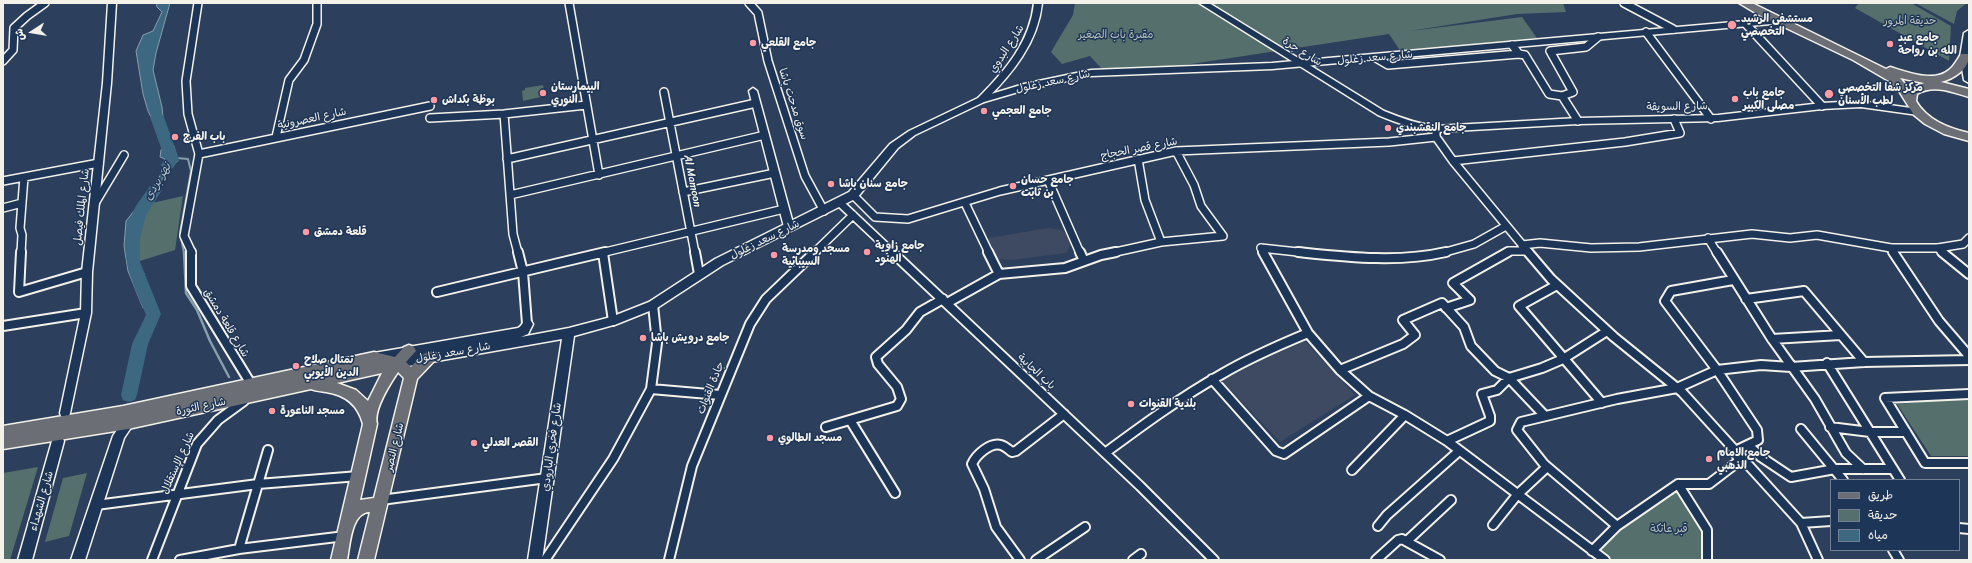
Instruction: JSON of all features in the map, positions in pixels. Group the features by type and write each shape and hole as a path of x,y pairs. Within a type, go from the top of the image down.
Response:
{"main road":[{"path":"1744,3 1869,64 1900,83 1918,112 1941,129 1969,137"},
{"name":"شارع سعد زغلول","path":"397,363 569,333 613,321 654,305 698,274 789,227 824,211 846,209 854,195 894,146 906,137 980,100 1024,87 1091,73 1300,64 1779,21"},
{"path":"1969,35 1965,57 1969,80"},
{"path":"1869,64 1905,76 1934,78 1952,73 1965,57"},
{"path":"1911,100 1912,92 1918,88 1928,86 1953,88 1969,93"},
{"path":"374,358 518,333 524,331 527,324"},
{"name":"شارع فخري البارودي","path":"535,560 569,333"},
{"path":"368,415 384,381 397,363 410,351"},
{"path":"412,377 424,362 432,356"},
{"path":"374,358 397,363 404,367 412,377"},
{"name":"شارع الثورة","path":"3,443 122,420 251,390 374,358"},
{"name":"شارع الثورة","path":"251,390 304,384 397,363"},
{"path":"384,381 399,374 406,374 412,377"},
{"name":"شارع النصر","path":"366,560 412,377"},
{"path":"304,384 340,388 352,394 362,402 370,424 369,435 346,536 339,560"},
{"path":"3,424 65,413 108,409 122,420"},
{"path":"3,451 93,435 122,420"},
{"path":"78,560 119,436 122,420"},
{"name":"شارع الثورة","path":"3,432 122,420"},
{"name":"شارع الشهداء","path":"25,560 58,441"},
{"path":"350,515 354,510 366,505 380,505"}],"street":[{"path":"3,61 12,54 14,48 13,32 16,27 29,14 45,3"},
{"name":"شارع الملك فيصل","path":"65,413 86,313 87,272 99,163 112,3"},
{"path":"198,3 186,81 188,114 198,154"},
{"path":"276,137 289,80 304,60 317,24 317,3"},
{"path":"569,3 598,175"},
{"name":"سوق مدحت باشا","path":"749,3 758,13 768,61 805,176 824,211"},
{"name":"شارع البدوي","path":"980,100 1005,74 1032,32 1038,12 1038,3"},
{"name":"شارع جرة","path":"1203,3 1381,113 1436,133"},
{"path":"1624,3 1673,30"},
{"path":"1745,23 1822,106"},
{"path":"1646,32 1711,118"},
{"path":"1376,58 1388,65 1519,54 1525,55 1548,94 1562,96 1573,92 1550,51 1586,47 1598,37"},
{"path":"1512,46 1519,54"},
{"path":"753,91 789,227"},
{"name":"Al Mamoon","path":"664,92 698,274"},
{"path":"1562,96 1578,121"},
{"path":"507,159 756,103"},
{"name":"شارع السويقة","path":"1436,133 1578,121 1711,118 1822,106 1861,104 1918,112"},
{"path":"430,118 504,114 586,105"},
{"name":"شارع العصرونية","path":"198,154 430,106"},
{"path":"504,114 513,234 523,272 527,324"},
{"path":"1453,161 1625,142 1680,133 1674,119"},
{"path":"1436,133 1453,161 1557,285 1607,331 1678,388 1801,524 1818,560"},
{"name":"شارع قصر الحجاج","path":"854,195 875,218 908,219 965,203 1000,191 1176,151 1373,143 1436,133"},
{"path":"510,195 765,136"},
{"path":"826,427 897,406 901,399 897,387 878,364 876,357 906,330 920,312 999,274 1065,268 1101,255 1161,242 1223,236 1201,206 1194,185 1176,151"},
{"name":"شارع قلعة دمشق","path":"198,154 184,236 192,253 191,286 251,390"},
{"path":"94,206 124,155"},
{"path":"1138,159 1146,200 1161,242"},
{"path":"3,181 99,163"},
{"path":"683,192 775,173"},
{"path":"24,177 20,228 22,235 19,292 87,272"},
{"path":"1048,180 1084,261"},
{"path":"3,208 22,202"},
{"name":"جادة القنوات","path":"669,560 692,466 750,324 766,299 846,209 861,203"},
{"path":"965,203 999,274"},
{"path":"437,292 784,209"},
{"name":"باب الجابية","path":"846,209 1105,453 1214,560"},
{"path":"1506,226 1484,240 1462,248 1415,257 1368,258 1262,248 1308,333 1340,370 1369,396 1405,415 1447,441 1459,452 1605,560"},
{"path":"1446,308 1470,300 1453,283 1509,251 1540,244 1591,248 1639,247 1752,234 1790,238 1817,235 1891,248 1938,248 1963,244 1969,238"},
{"path":"1708,238 1733,280 1772,339 1815,399 1846,453 1863,469"},
{"path":"1891,248 1939,321 1969,356"},
{"path":"1938,248 1969,274"},
{"path":"603,253 613,321"},
{"path":"1733,280 1671,291 1665,301 1717,370 1757,430 1758,440 1735,451"},
{"path":"1557,285 1519,306 1602,403"},
{"path":"1746,299 1804,291 1864,362"},
{"path":"1340,370 1403,344 1415,335 1403,320 1442,303 1464,327 1471,346 1495,371 1509,378 1545,416"},
{"path":"545,560 613,459 651,389 657,343 654,305"},
{"path":"3,326 86,313"},
{"path":"1447,441 1490,421 1490,416 1482,394 1497,390 1509,378 1542,368 1564,358 1607,331"},
{"path":"1105,453 1157,414 1212,379 1262,352 1308,333"},
{"path":"1772,339 1842,335"},
{"path":"1617,526 1547,467 1517,430 1521,422 1602,403 1678,388 1717,370 1761,366 1791,367 1827,363 1969,360"},
{"path":"1827,363 1899,479"},
{"path":"1212,379 1276,452 1284,454 1369,396"},
{"path":"651,389 720,395"},
{"name":"شارع الإستقلال","path":"152,560 176,494 197,444 206,429 219,416 251,390"},
{"path":"1969,394 1885,398 1925,463 1969,463"},
{"path":"1020,560 996,527 984,489 972,464 974,459 994,445 1000,444 1012,452 1016,451 1064,414"},
{"path":"1352,470 1405,415"},
{"path":"850,420 895,494"},
{"path":"1830,427 1870,432 1906,432"},
{"path":"1801,429 1842,479"},
{"path":"1748,445 1760,457 1791,477 1835,469 1893,469"},
{"path":"239,549 268,450"},
{"path":"1592,551 1617,526 1678,484 1709,484 1739,460 1735,451"},
{"path":"1378,526 1388,515 1459,452"},
{"path":"1493,525 1518,495 1547,467"},
{"path":"96,505 258,484 359,476"},
{"path":"380,505 547,478"},
{"path":"1678,484 1707,530 1707,560"},
{"path":"1407,541 1451,500"},
{"path":"1801,524 1830,521"},
{"path":"1036,560 1086,527"},
{"path":"180,560 239,549 346,536"},
{"path":"1376,560 1398,540 1407,541 1440,560"},
{"path":"1894,551 1899,560"},
{"path":"1133,560 1141,554"}],"shaded area":[{"path":"1048,228 1063,230 1072,242 1066,253 1012,260 996,259 988,243 989,238"},
{"path":"1303,339 1355,395 1280,442 1221,380"}],"green space":[{"name":"مقبرة باب الصغير","path":"1075,3 1563,3 1566,12 1517,14 1410,31 1522,17 1537,38 1401,52 1389,34 1178,66 1102,69 1090,56 1062,64 1051,52 1073,15"},
{"name":"حديقة المرور","path":"1859,3 1911,3 1951,26 1949,61 1855,8"},
{"path":"1915,3 1967,3 1957,11 1954,24"},
{"path":"543,85 545,96 523,101 522,91 525,90 525,88"},
{"path":"183,196 175,250 140,261 137,249 142,215 152,203"},
{"path":"1969,398 1969,456 1931,456 1897,404"},
{"path":"38,467 10,560 3,560 3,473"},
{"path":"87,473 69,536 45,542 63,478"},
{"name":"قبر عاتكة","path":"1679,486 1707,530 1707,560 1605,560 1595,553 1617,526"}],"water":[{"path":"157,3 170,3 156,53 153,70 162,107 164,127 170,134 158,138 156,127 148,111 143,94 136,51 143,35 153,31 162,12 157,7"},
{"path":"167,146 174,146 178,161 169,168 152,199 141,210 134,233 133,262 144,273 151,307 143,308 128,271 124,246 126,221 154,186 161,174 165,159 160,157 161,150"}],"waterway":[{"name":"نهر بردى","path":"157,117 172,159 168,165"},
{"path":"177,158 188,159 191,171 180,233 184,253"},
{"name":"نهر بردى","path":"153,314 133,262 133,238 139,214 155,190"},
{"path":"184,252 186,293 197,310 210,341 229,377"},
{"name":"نهر بردى","path":"129,395 140,344 151,319"}],"place":[{"name":"مستشفى الرشيد التخصصي","path":"1732,25"},
{"name":"جامع القلعي","path":"753,43"},
{"name":"جامع عبد الله بن رواحة","path":"1890,44"},
{"name":"البيمارستان النوري","path":"543,93"},
{"name":"مركز شفا التخصصي لطب الأسنان","path":"1829,94"},
{"name":"جامع باب مصلى الكبير","path":"1735,99"},
{"name":"بوظة بكداش","path":"434,100"},
{"name":"جامع العجمي","path":"984,111"},
{"name":"جامع النقشبندي","path":"1388,128"},
{"name":"باب الفرج","path":"175,137"},
{"name":"جامع سنان باشا","path":"831,184"},
{"name":"جامع حسان بن ثابت","path":"1013,186"},
{"name":"قلعة دمشق","path":"306,232"},
{"name":"جامع زاوية الهنود","path":"867,252"},
{"name":"مسجد ومدرسة السيبائية","path":"774,255"},
{"name":"جامع درويش باشا","path":"643,338"},
{"name":"تمثال صلاح الدين الأيوبي","path":"296,366"},
{"name":"بلدية القنوات","path":"1131,404"},
{"name":"مسجد الناعورة","path":"272,411"},
{"name":"مسجد الطالوي","path":"770,438"},
{"name":"القصر العدلي","path":"474,443"},
{"name":"جامع الامام الذهبي","path":"1709,459"}]}
